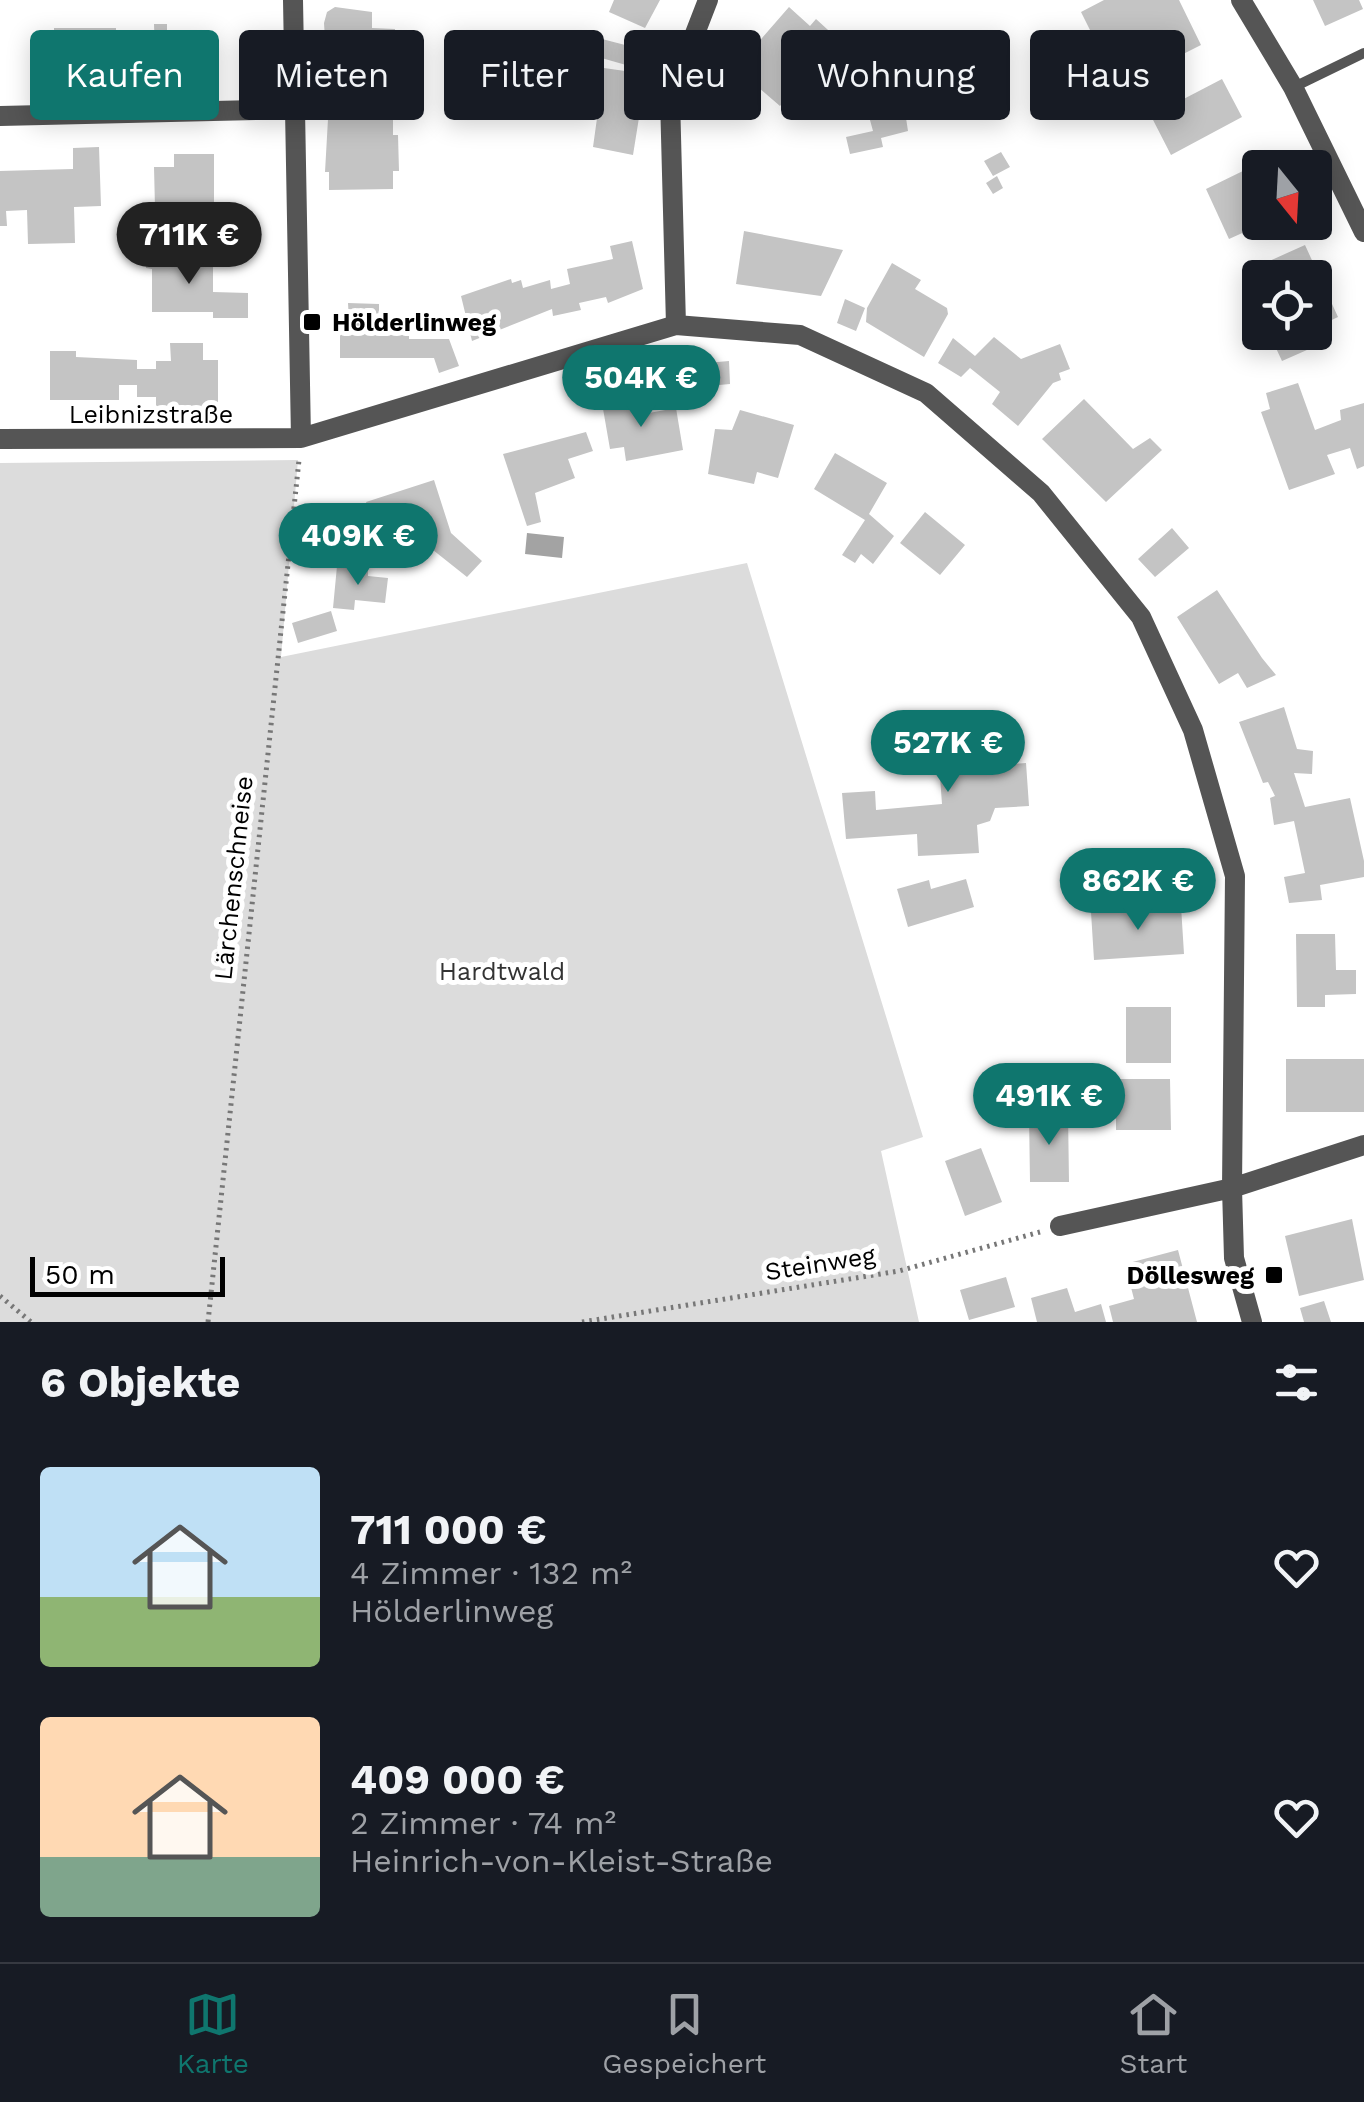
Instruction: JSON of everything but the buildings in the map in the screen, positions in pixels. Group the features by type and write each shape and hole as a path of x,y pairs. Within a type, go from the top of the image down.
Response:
{"street":[{"path":"293,0 293,30"},
{"path":"708,0 670,98 676,325 800,335 926,393 1041,493 1141,617 1192,730 1236,876 1234,1258 1252,1322"},
{"path":"1241,0 1293,87 1363,229"},
{"path":"0,116 239,109"},
{"path":"294,120 301,438"},
{"name":"Leibnizstraße","path":"0,439 301,438 676,325"},
{"path":"1060,1226 1232,1188 1364,1145"}],"lane":[{"path":"1293,87 1364,53"}],"path":[{"name":"Lärchenschneise","path":"208,1322 301,438"},
{"name":"Steinweg","path":"582,1322 899,1271 1060,1226"},
{"path":"0,1296 31,1322"}],"green space":[{"name":"Hardtwald","path":"298,460 281,657 747,563 923,1137 881,1151 919,1322 0,1322 0,463"}],"shaded area":[{"path":"527,533 564,537 562,558 525,554"}],"place":[{"name":"Hölderlinweg","path":"312,322"},
{"name":"Döllesweg","path":"1274,1275"}]}
